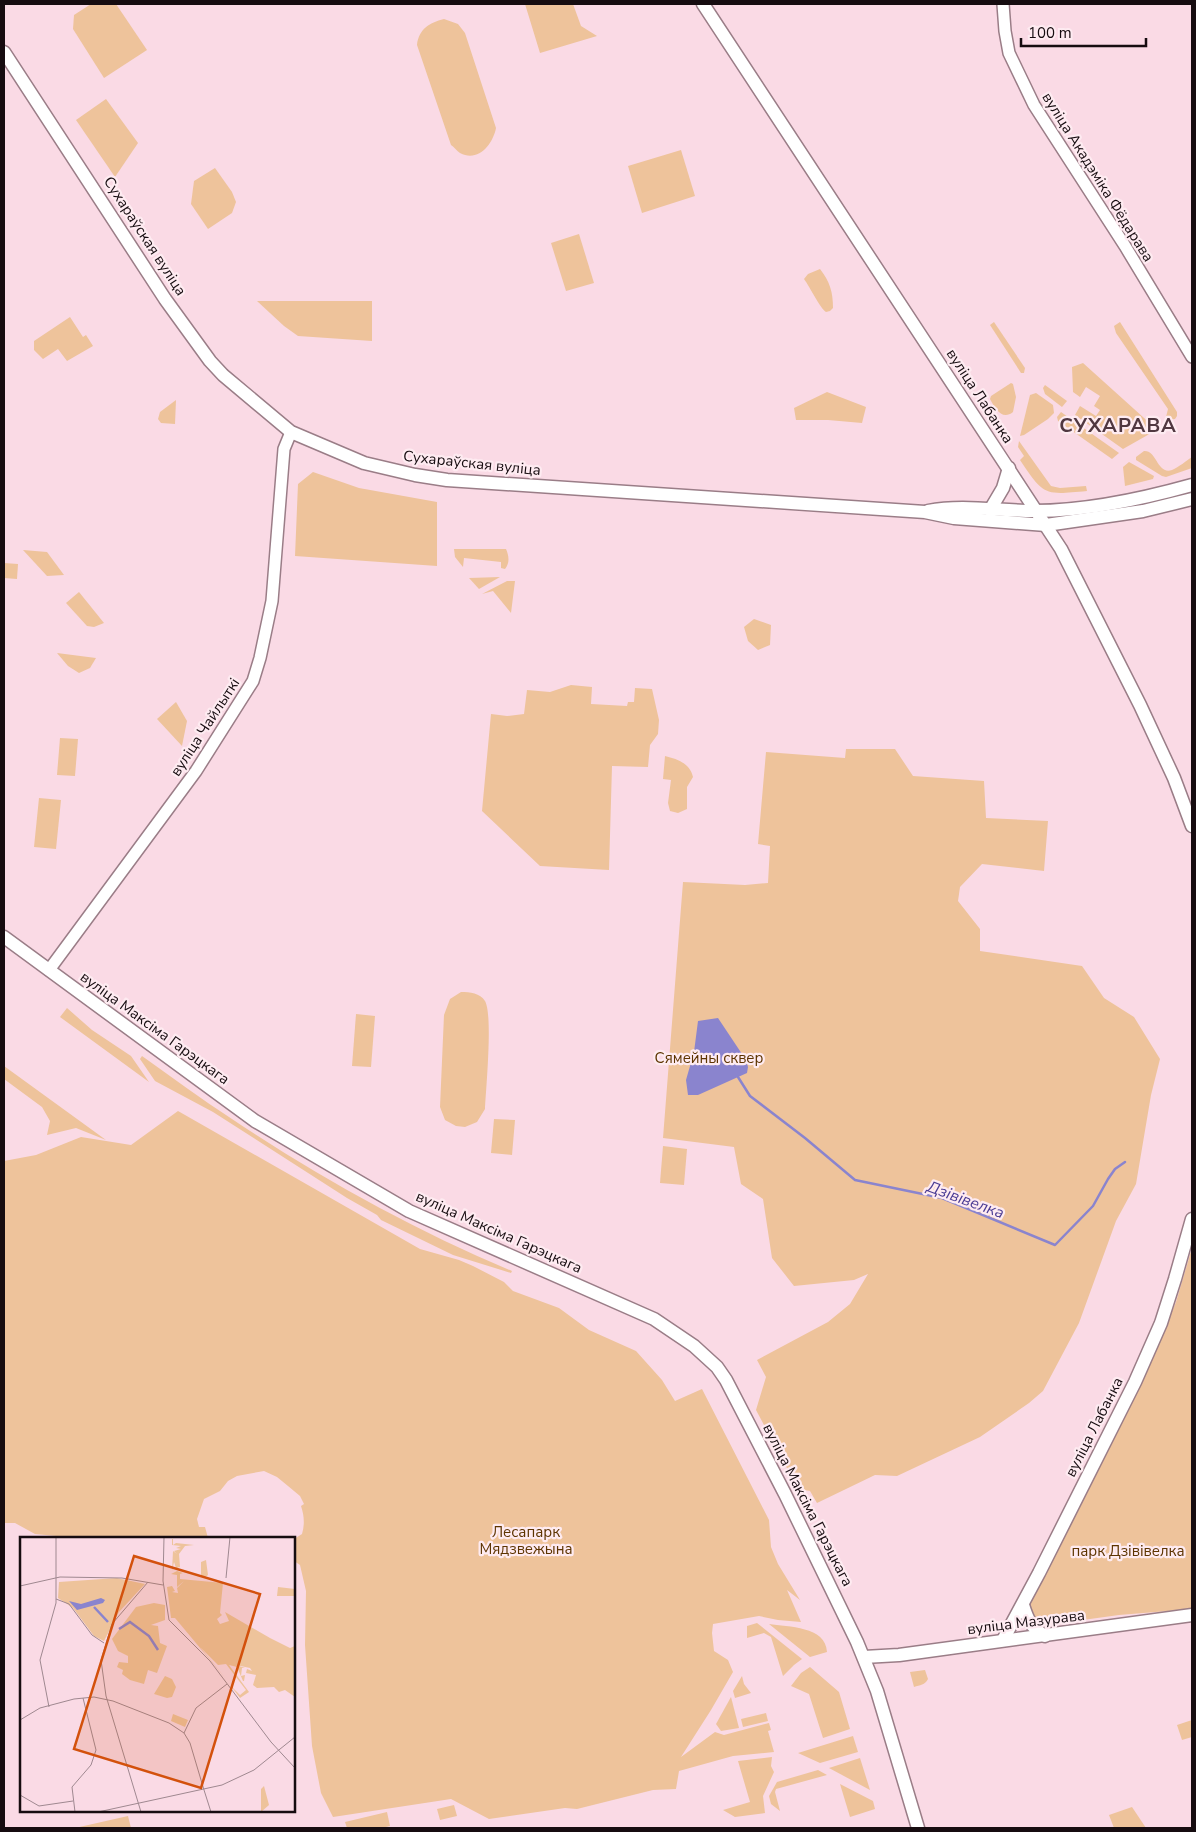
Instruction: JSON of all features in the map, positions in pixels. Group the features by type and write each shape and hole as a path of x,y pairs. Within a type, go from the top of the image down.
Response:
{"main road":[{"name":"вуліца Лабанка","path":"703,4 1061,549 1140,705 1174,778 1192,826"},
{"name":"Сухараўская вуліца","path":"4,52 165,299 210,361 235,386 291,432 364,463 415,475 447,480 926,512 954,518 1046,525 1143,511 1192,499"},
{"path":"990,510 1003,488 1009,468"},
{"name":"Сухараўская вуліца","path":"926,512 946,508 1036,511 1133,499 1192,485"},
{"path":"1061,549 1063,534 1070,524 1078,520"},
{"name":"вуліца Максіма Гарэцкага","path":"4,937 255,1122 312,1156 409,1211 647,1316 694,1346 717,1366 726,1380 840,1604 864,1657"},
{"name":"вуліца Лабанка","path":"1003,1640 1023,1605 1107,1440 1150,1349 1176,1279 1192,1219"},
{"path":"1023,1605 1026,1616 1033,1628 1045,1636"},
{"name":"вуліца Мазурава","path":"864,1657 899,1655 1192,1615"},
{"path":"864,1657 877,1691 918,1828"}],"street":[{"name":"вуліца Акадэміка Фёдарава","path":"1004,4 1005,31 1009,53 1034,106 1126,246 1192,357"},
{"name":"вуліца Чайлыткі","path":"49,970 196,771 253,681 272,601 284,449 291,432"}],"green space":[{"path":"91,4 116,4 147,50 104,78 73,29 74,15"},
{"path":"525,4 573,4 581,26 597,36 540,53"},
{"path":"444,19 458,24 465,33 496,128 488,146 479,154 473,156 460,153 451,145 417,45 422,31 426,27"},
{"path":"106,99 138,143 115,177 76,120"},
{"path":"681,150 695,196 642,213 628,166"},
{"path":"215,168 232,192 236,202 232,213 208,229 191,204 194,181"},
{"path":"579,234 594,283 566,291 551,243"},
{"path":"820,269 829,283 832,297 833,308 826,312 804,279 808,274"},
{"path":"257,301 372,301 372,341 298,336"},
{"path":"70,317 83,337 86,335 93,346 67,361 58,349 43,359 34,350 34,341"},
{"path":"994,322 1025,368 1024,373 1021,373 990,325"},
{"path":"1120,322 1177,412 1175,419 1168,420 1166,417 1168,409 1116,333 1114,326"},
{"path":"1083,363 1154,427 1153,432 1123,449 1075,415 1080,406 1096,416 1100,410 1094,406 1100,396 1086,387 1080,397 1073,392 1072,367"},
{"path":"1011,383 1013,384 1016,397 1013,412 1005,415 999,412 990,399 991,396"},
{"path":"1045,385 1067,401 1062,407 1045,394 1043,388"},
{"path":"827,392 866,407 862,423 796,420 794,408"},
{"path":"1036,393 1053,405 1054,413 1048,419 1020,436 1030,395"},
{"path":"176,400 175,424 161,423 158,419 160,412"},
{"path":"1061,412 1119,453 1112,459 1058,421 1057,417"},
{"path":"1019,441 1051,486 1060,488 1086,486 1087,491 1062,493 1040,487 1020,460 1024,456 1018,447"},
{"path":"1144,451 1152,454 1160,466 1167,471 1175,469 1192,457 1192,468 1166,477 1162,476 1136,460 1136,457"},
{"path":"1129,462 1154,476 1153,479 1125,486 1123,467"},
{"path":"313,472 359,488 437,502 437,566 295,556 298,484"},
{"path":"454,549 506,549 508,564 505,569 501,568 501,562 464,558 463,567 455,557"},
{"path":"23,550 47,552 64,575 47,576"},
{"path":"4,563 18,564 17,579 4,578"},
{"path":"500,577 479,589 469,578"},
{"path":"507,581 515,581 511,613 493,591 482,594"},
{"path":"79,592 104,623 94,627 87,626 66,603"},
{"path":"754,619 771,625 770,645 758,650 748,641 744,627"},
{"path":"57,653 96,658 90,668 79,673 68,666"},
{"path":"571,685 592,687 591,704 627,706 628,702 634,702 635,688 652,689 659,720 658,734 650,745 648,767 612,766 609,870 540,866 482,811 491,714 507,716 524,714 527,690 550,692"},
{"path":"176,702 187,721 182,746 157,719"},
{"path":"60,738 78,739 75,776 57,775"},
{"name":"Сямейны сквер","path":"846,749 895,749 913,776 984,781 986,818 1048,821 1044,871 982,864 960,887 958,901 980,929 980,951 1082,966 1104,998 1134,1017 1160,1059 1151,1095 1136,1184 1116,1221 1079,1323 1043,1391 980,1437 897,1476 875,1475 817,1503 810,1491 798,1489 756,1410 766,1377 757,1360 828,1322 850,1304 868,1274 854,1280 794,1286 772,1258 763,1199 741,1184 734,1147 663,1138 683,882 745,885 768,883 770,846 758,844 766,752 845,758"},
{"path":"665,756 686,765 693,777 687,787 687,809 678,813 670,811 668,803 671,780 663,779"},
{"path":"39,798 61,800 56,849 34,847"},
{"path":"461,992 468,992 483,998 489,1021 485,1109 477,1122 465,1127 456,1126 445,1120 440,1107 444,1015 450,999"},
{"path":"67,1008 92,1030 131,1056 149,1082 60,1017"},
{"path":"356,1014 375,1016 371,1067 352,1066"},
{"path":"142,1056 265,1141 333,1182 439,1238 512,1271 511,1273 453,1255 381,1220 377,1215 347,1198 213,1112 155,1081 140,1059"},
{"path":"4,1066 106,1140 76,1128 47,1135 50,1121 42,1107 4,1079"},
{"name":"Лесапарк Мядзвежына","path":"178,1111 420,1249 473,1266 504,1282 513,1291 559,1308 589,1330 636,1351 662,1380 675,1401 702,1389 769,1520 771,1547 778,1564 800,1600 787,1590 801,1622 759,1616 713,1624 714,1651 728,1660 733,1672 681,1757 715,1732 724,1735 769,1723 771,1730 768,1731 774,1752 733,1756 679,1771 676,1789 653,1790 577,1809 565,1808 489,1819 451,1799 333,1817 321,1793 312,1746 305,1645 306,1591 300,1565 295,1562 295,1538 302,1534 304,1527 301,1506 304,1504 300,1496 277,1477 264,1471 237,1476 228,1481 220,1491 204,1499 197,1519 199,1527 205,1527 208,1537 66,1537 35,1534 15,1523 4,1523 4,1161 36,1155 81,1137 131,1145"},
{"path":"494,1119 515,1120 512,1155 491,1153"},
{"path":"663,1146 687,1149 684,1185 660,1183"},
{"name":"парк Дзівівелка","path":"1192,1248 1192,1609 1119,1615 1032,1627 1025,1625 1021,1617 1077,1513 1138,1390 1176,1302"},
{"path":"757,1623 802,1659 783,1676 771,1637 764,1633 747,1638 747,1626"},
{"path":"769,1624 805,1629 820,1637 825,1643 827,1652 810,1657"},
{"path":"810,1667 839,1692 850,1729 823,1738 809,1694 791,1686 801,1673"},
{"path":"925,1670 927,1681 922,1685 914,1687 910,1672"},
{"path":"742,1676 744,1684 751,1693 735,1698 733,1691"},
{"path":"731,1697 739,1728 721,1731 716,1724"},
{"path":"766,1713 768,1721 743,1727 741,1719"},
{"path":"1192,1720 1192,1737 1182,1740 1177,1725"},
{"path":"853,1736 858,1752 820,1763 798,1753"},
{"path":"772,1757 771,1766 774,1772 763,1796 765,1813 735,1817 723,1810 750,1802 738,1761"},
{"path":"860,1758 870,1790 829,1768"},
{"path":"818,1770 827,1775 776,1789 775,1792 780,1811 771,1804 769,1796 777,1782"},
{"path":"840,1784 873,1801 875,1809 850,1817"},
{"path":"454,1805 457,1816 440,1820 437,1809"},
{"path":"1132,1807 1146,1828 1114,1828 1109,1815"},
{"path":"387,1812 390,1826 382,1828 347,1828 345,1822"},
{"path":"128,1816 131,1828 75,1828"}],"shaded area":[{"path":"718,1018 746,1060 747,1073 698,1095 688,1095 686,1080 694,1052 698,1021"}],"waterway":[{"name":"Дзівівелка","path":"738,1077 750,1096 805,1138 855,1180 942,1198 1055,1245 1093,1206 1115,1169 1125,1162"}],"district":[{"name":"СУХАРАВА","path":"1118,425"}]}
